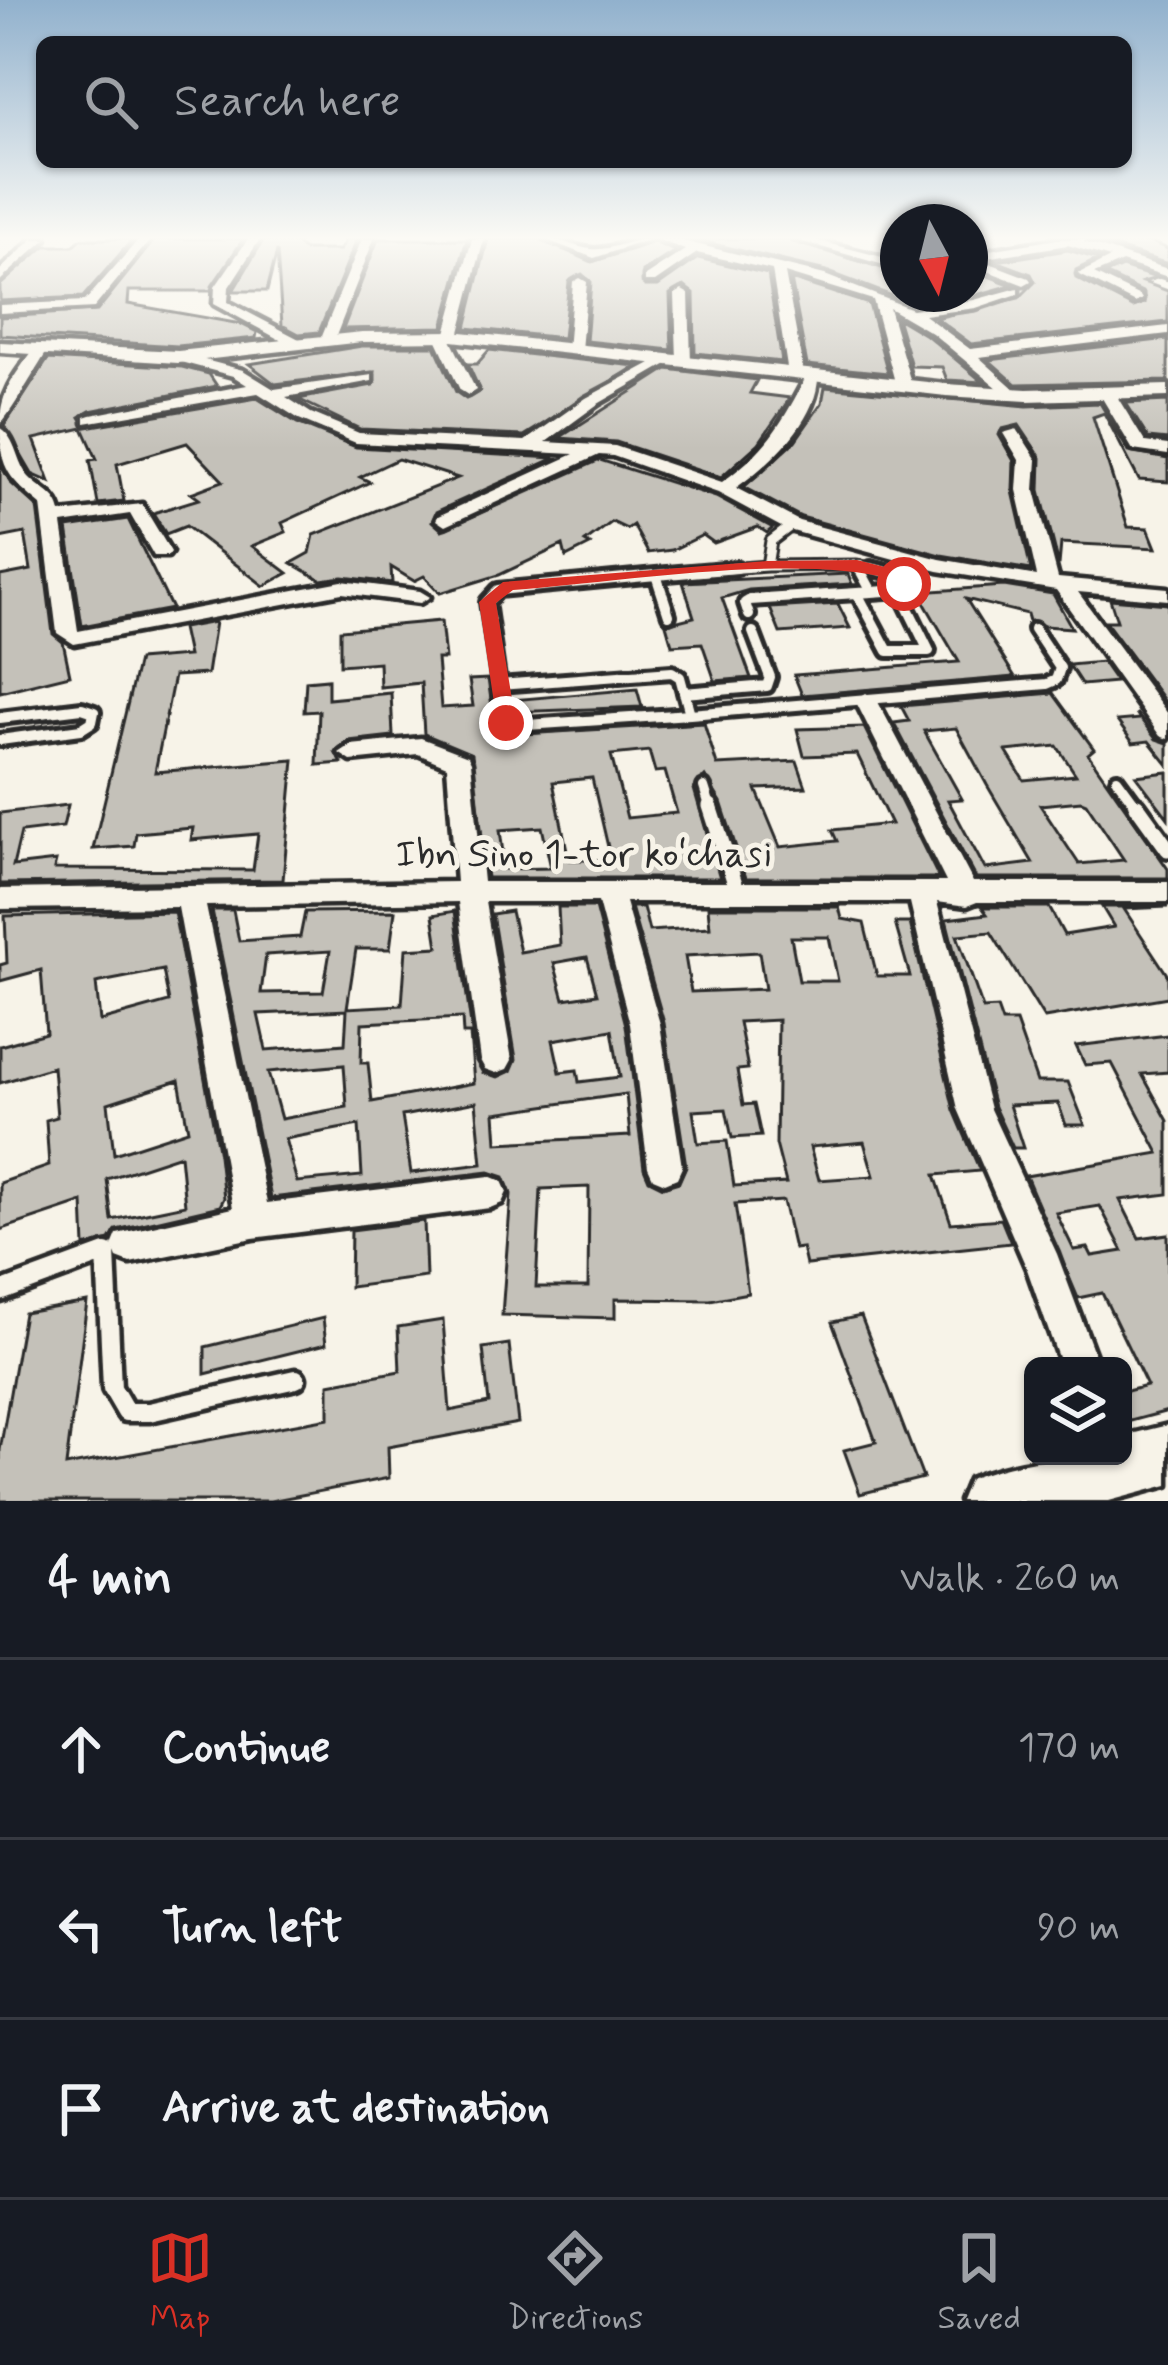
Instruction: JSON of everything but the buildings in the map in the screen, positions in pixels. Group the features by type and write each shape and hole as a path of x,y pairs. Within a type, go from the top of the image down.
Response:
{"main road":[{"path":"991,1501 1132,1470"}],"street":[{"path":"230,309 300,345"},
{"path":"328,341 341,309"},
{"path":"456,309 447,336 468,390"},
{"path":"574,350 578,309"},
{"path":"674,361 680,309"},
{"path":"724,490 779,444 800,416 804,375 788,309"},
{"path":"883,312 904,386"},
{"path":"907,312 967,354 1011,394"},
{"path":"912,314 925,312"},
{"path":"967,354 1168,330"},
{"path":"0,347 178,357 328,341 447,336 904,386 1011,394 1168,391"},
{"path":"0,418 14,387 43,347"},
{"path":"178,357 238,373 263,392 356,439 601,448 661,464 791,525 915,558 1055,585 1168,595"},
{"path":"530,447 592,401 674,361"},
{"path":"92,421 367,378"},
{"path":"1107,393 1139,446 1168,451"},
{"path":"0,433 19,477 45,495 56,519 68,633 74,638 342,587 420,597"},
{"path":"1011,433 1028,460 1026,490 1055,585 1168,731"},
{"path":"445,520 601,448"},
{"path":"56,519 136,508 160,552"},
{"path":"866,700 967,896"},
{"path":"351,753 421,746 459,762 470,892 496,1060"},
{"name":"Ibn Sino 1-tor koʻchasi","path":"0,899 470,892 967,896 1168,892"},
{"path":"609,893 645,1024 665,1168"},
{"path":"922,896 944,970 951,1030 974,1109 1044,1267 1077,1357"},
{"path":"190,897 253,1221"},
{"path":"130,1246 253,1221 490,1192"}],"lane":[{"path":"767,566 771,541 791,525"},
{"path":"898,575 915,558"},
{"path":"898,575 857,565 767,566 498,590 488,602 503,717 512,726 866,700 1056,680 1060,668 1034,629"},
{"path":"857,565 872,592"},
{"path":"656,575 669,615"},
{"path":"749,615 745,603 750,600 899,590 904,588 898,575"},
{"path":"857,593 888,651 928,651 899,590"},
{"path":"684,693 767,686 770,677 753,632"},
{"path":"499,685 666,671 680,676 690,714"},
{"path":"0,718 82,707 94,712 81,729 0,740"},
{"path":"1117,779 1168,849"},
{"path":"704,788 738,895"},
{"path":"0,1292 106,1253 112,1388 126,1412 149,1412 296,1379"}],"route":[{"path":"506,723 488,602 490,595 509,585 767,566 857,565 898,575 904,584"}]}
